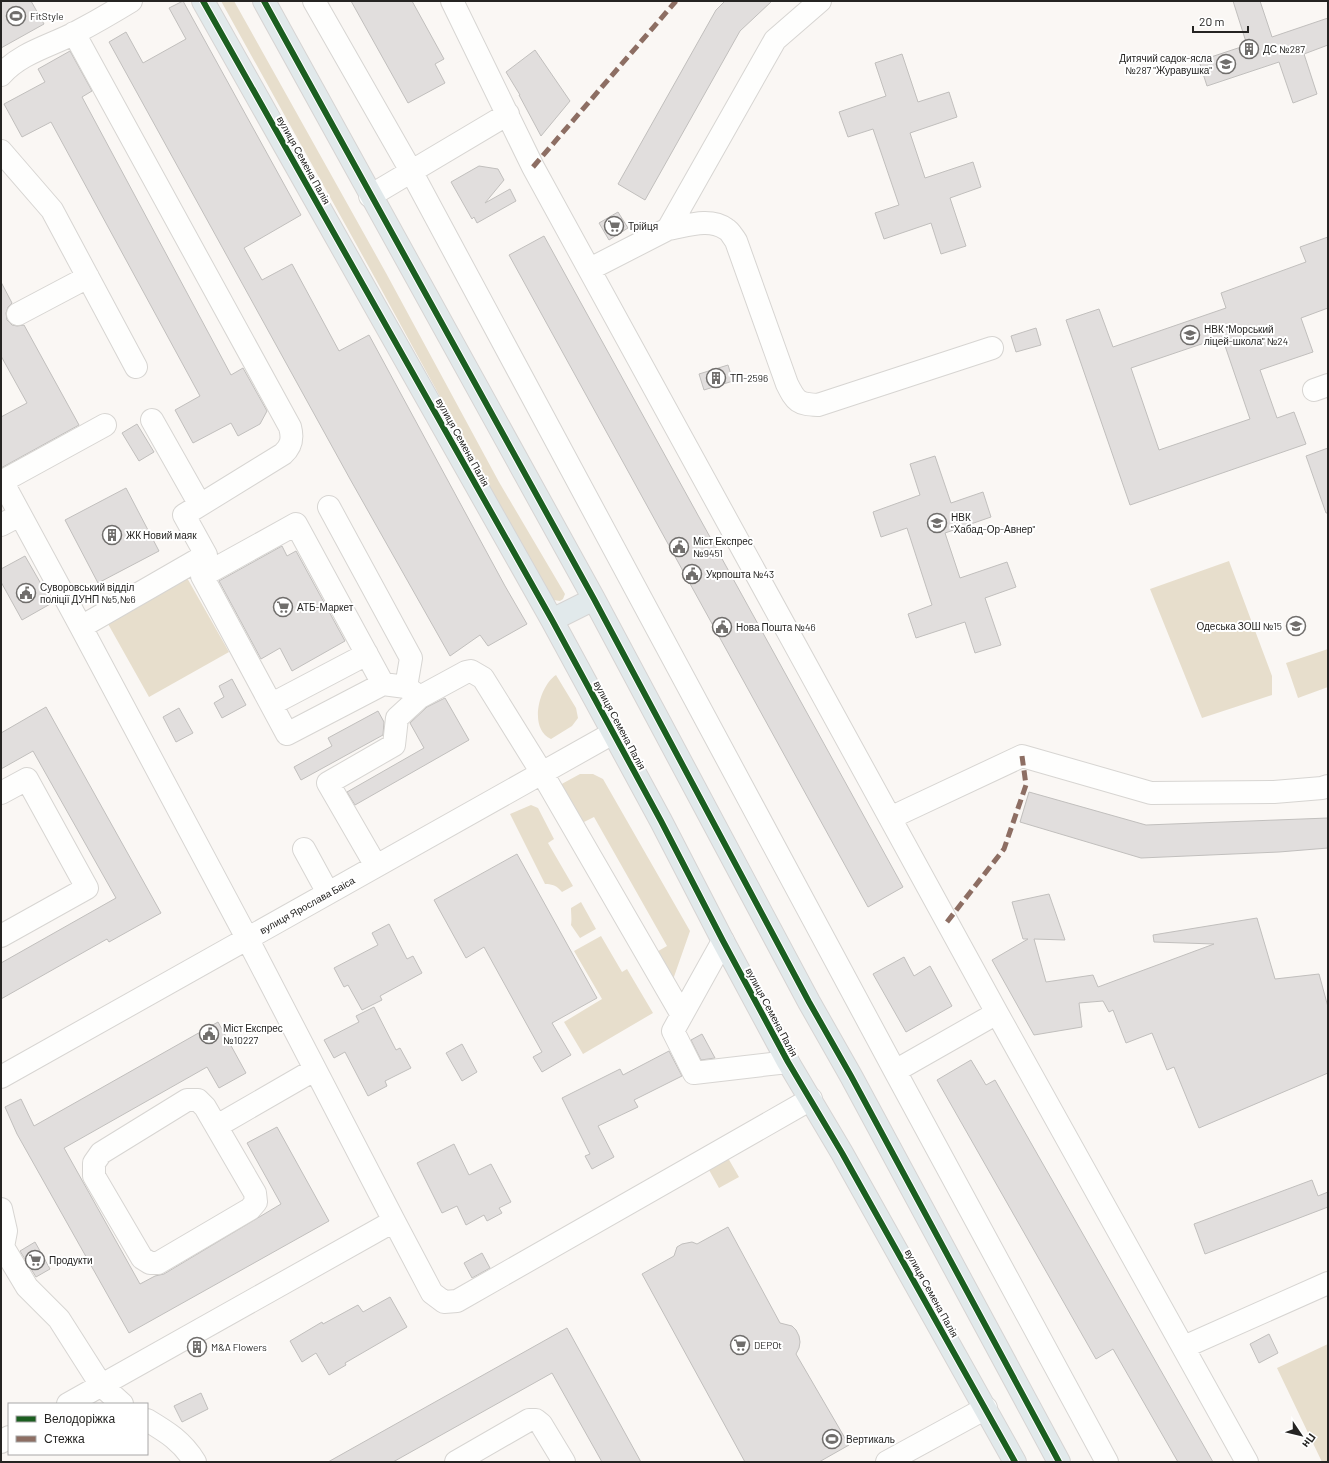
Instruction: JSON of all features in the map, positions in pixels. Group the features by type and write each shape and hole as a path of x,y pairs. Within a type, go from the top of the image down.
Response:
{"main road":[{"name":"вулиця Семена Палія","path":"203,1 552,620 788,1062 986,1408 1015,1462"},
{"path":"264,1 370,196 594,599 809,1002 851,1076 1060,1462"},
{"path":"552,620 594,599"}],"street":[{"path":"1,75 19,58 74,33 131,1"},
{"path":"314,1 411,171 894,1070 1107,1462"},
{"path":"452,1 533,167 997,1013 1247,1462"},
{"path":"668,229 775,40 820,1"},
{"path":"74,33 292,433 290,445 283,454 184,515 206,555 81,627"},
{"path":"370,196 508,114"},
{"path":"1,151 52,210 136,367"},
{"path":"590,269 668,229 703,223 717,224 728,229 736,241 787,384 793,397 804,404 818,405 992,348"},
{"path":"18,314 88,277"},
{"path":"152,420 200,505"},
{"path":"105,425 2,481 247,938 314,1070 432,1293 444,1302 457,1301 811,1100"},
{"path":"329,507 411,658 413,692 397,718 394,746 328,783 376,866"},
{"path":"1,525 20,515"},
{"path":"383,684 296,524 202,576 287,734 383,684 413,692 459,674 471,671 478,673 483,678 542,773 682,1015"},
{"path":"272,704 367,654"},
{"name":"вулиця Ярослава Баіса","path":"1,1077 613,733"},
{"path":"890,818 1022,756 1151,794 1274,792 1322,788 1328,786"},
{"path":"1,793 27,779 87,888 1,936"},
{"path":"304,849 328,893"},
{"path":"723,942 672,1031 694,1073 788,1062"},
{"path":"894,1070 997,1013"},
{"path":"217,1126 314,1070"},
{"path":"187,1100 198,1100 206,1107 217,1126 255,1193 256,1202 250,1209 165,1259 158,1263 150,1263 142,1258 94,1176 94,1164 101,1153 187,1100"},
{"path":"1,1209 6,1231 2,1248 27,1287 59,1319 101,1385 121,1403"},
{"path":"70,1403 394,1221"},
{"path":"1184,1347 1328,1284"},
{"path":"887,1462 986,1408"},
{"path":"456,1462 529,1420 536,1420 541,1424 564,1462"},
{"path":"148,1421 173,1436 186,1449 195,1462"}],"shaded area":[{"path":"221,1 234,1 386,273 499,482 565,594 563,599 560,601 553,600"},
{"path":"1229,561 1272,676 1272,695 1202,718 1150,589"},
{"path":"182,569 229,652 149,697 103,615"},
{"path":"1328,649 1328,687 1298,698 1286,663"},
{"path":"556,675 576,708 578,718 572,726 551,739 544,734 540,726 538,707 545,688 550,680"},
{"path":"580,774 593,774 603,779 690,931 669,991 646,958 667,946 594,817 578,825 558,786"},
{"path":"531,805 538,808 554,839 548,843 573,886 562,892 555,886 545,884 510,814"},
{"path":"581,902 596,929 580,938 571,925 571,908"},
{"path":"601,936 622,972 627,969 653,1013 583,1054 564,1022 602,999 574,951"},
{"path":"728,1158 739,1177 719,1188 709,1170"},
{"path":"1328,1344 1328,1462 1322,1462 1277,1368"}],"building":[{"path":"1,1 31,1 44,24 1,48"},
{"path":"183,1 301,215 244,248 262,280 292,264 339,351 369,335 527,624 488,646 480,635 450,656 350,479 109,42 126,32 143,63 186,39 169,8"},
{"path":"351,1 412,1 444,59 435,64 445,83 408,103"},
{"path":"725,1 772,1 740,31 645,200 618,184 716,10"},
{"name":"ДС №287","path":"1233,1 1260,1 1272,37 1328,18 1328,45 1304,54 1317,94 1293,103 1279,62 1207,86 1199,61 1247,45"},
{"path":"535,50 570,101 541,136 520,95 506,72"},
{"path":"70,51 92,91 82,97 231,375 243,368 267,411 260,424 238,436 231,423 193,443 175,410 200,396 51,122 22,137 4,104 45,82 38,69"},
{"path":"902,54 918,102 949,92 957,117 910,133 925,178 973,162 981,187 950,198 966,246 941,254 931,223 884,239 875,213 899,205 873,129 848,137 839,112 886,96 875,63"},
{"path":"479,166 498,169 504,180 485,203 510,189 516,201 477,223 474,217 472,219 451,182"},
{"name":"Трійця","path":"618,212 628,228 609,240 599,223"},
{"path":"544,236 903,887 868,907 509,255"},
{"path":"1328,237 1328,308 1301,318 1313,352 1260,370 1277,418 1294,412 1306,444 1130,505 1066,320 1099,309 1113,347 1226,308 1221,293 1306,262 1300,247","holes":["1222,337 1250,419 1159,450 1131,368"]},
{"path":"1,282 12,303 8,307 6,313 7,320 12,325 24,325 79,425 1,468 1,417 27,403 1,356"},
{"path":"1036,328 1041,345 1016,352 1011,336"},
{"name":"ТП-2596","path":"728,365 733,381 704,390 699,374"},
{"path":"137,424 154,452 139,461 122,433"},
{"path":"1328,448 1328,513 1326,513 1306,456"},
{"path":"935,456 951,503 983,492 991,517 945,533 960,578 1007,562 1016,587 985,598 1001,645 975,653 965,622 916,638 908,614 932,605 907,528 881,537 873,512 920,495 910,464"},
{"name":"ЖК Новий маяк","path":"126,488 159,551 98,583 65,520"},
{"name":"АТБ-Маркет","path":"282,546 287,556 296,551 345,641 292,671 280,648 261,659 219,581"},
{"name":"Суворовський відділ поліції ДУНП №5,№6","path":"25,556 52,603 22,620 1,582 1,569"},
{"path":"232,679 246,705 222,718 214,703 224,697 219,686"},
{"path":"445,698 469,740 355,805 347,792 424,748 410,723 427,707"},
{"path":"46,707 161,913 109,942 107,939 1,999 1,963 116,898 33,751 1,769 1,733"},
{"path":"179,708 193,733 176,742 163,717"},
{"path":"378,711 384,722 383,735 301,780 294,767 332,746 328,738"},
{"path":"1029,792 1146,825 1328,818 1328,848 1279,852 1141,858 1020,822"},
{"path":"517,854 597,998 552,1023 571,1055 542,1072 533,1057 542,1052 484,947 466,958 434,900"},
{"path":"1049,894 1065,940 1034,939 1046,982 1093,975 1098,987 1214,944 1154,942 1153,935 1257,918 1275,979 1319,974 1328,1007 1328,1073 1199,1128 1174,1067 1167,1070 1152,1033 1126,1043 1113,1010 1109,1012 1103,1001 1079,1003 1082,1027 1034,1035 992,960 1028,939 1023,939 1012,902"},
{"path":"389,924 407,959 413,956 422,973 380,996 382,1000 362,1010 348,985 344,987 334,968 378,945 372,933"},
{"path":"904,957 914,976 930,966 952,1006 906,1032 873,974"},
{"path":"374,1007 396,1050 400,1048 411,1068 385,1081 387,1086 368,1096 345,1052 334,1058 324,1040 359,1022 356,1016"},
{"path":"218,1022 246,1073 219,1088 207,1067 64,1148 140,1284 155,1276 164,1274 281,1204 247,1143 277,1127 329,1221 129,1333 17,1134 5,1107 21,1099 34,1126"},
{"path":"702,1034 715,1058 701,1060 691,1040"},
{"path":"462,1044 477,1072 462,1081 446,1053"},
{"path":"669,1051 682,1076 634,1100 638,1107 598,1126 614,1157 592,1169 585,1156 590,1154 562,1098 620,1069 623,1075"},
{"path":"971,1060 986,1085 995,1080 1213,1462 1178,1462 1113,1349 1096,1359 937,1080"},
{"path":"454,1144 469,1175 491,1164 511,1202 499,1208 502,1213 487,1221 484,1215 466,1225 457,1206 442,1213 417,1163"},
{"path":"1312,1180 1318,1196 1328,1192 1328,1207 1205,1254 1194,1224"},
{"name":"DEPOt","path":"728,1227 780,1323 792,1326 796,1330 800,1342 796,1354 849,1445 819,1462 745,1462 642,1274 674,1256 677,1247 682,1244 692,1242 697,1244"},
{"name":"Продукти","path":"35,1242 50,1269 36,1277 20,1251"},
{"path":"482,1253 490,1268 472,1278 464,1263"},
{"path":"390,1297 407,1327 345,1363 346,1365 329,1375 316,1353 302,1362 290,1341 322,1322 323,1324 358,1305 363,1312"},
{"path":"567,1328 641,1462 602,1462 552,1373 393,1462 328,1462"},
{"path":"1269,1334 1278,1353 1259,1363 1250,1344"},
{"path":"201,1393 208,1409 182,1422 174,1406"}],"marked path":[{"path":"533,167 676,1"},
{"path":"947,922 1004,849 1026,785 1022,756"}],"cycle path":[{"path":"203,1 552,620 661,821 788,1062 842,1153 1015,1462"},
{"path":"264,1 594,599 809,1002 851,1076 1059,1462"}],"place":[{"name":"FitStyle","path":"16,16"},
{"name":"ДС №287","path":"1249,49"},
{"name":"Дитячий садок-ясла №287 \"Журавушка\"","path":"1226,64"},
{"name":"Трійця","path":"614,226"},
{"name":"НВК \"Морський ліцей-школа\" №24","path":"1190,335"},
{"name":"ТП-2596","path":"716,378"},
{"name":"НВК \"Хабад-Ор-Авнер\"","path":"937,523"},
{"name":"ЖК Новий маяк","path":"112,535"},
{"name":"Міст Експрес №9451","path":"679,547"},
{"name":"Укрпошта №43","path":"692,574"},
{"name":"Суворовський відділ поліції ДУНП №5,№6","path":"26,593"},
{"name":"АТБ-Маркет","path":"283,607"},
{"name":"Одеська ЗОШ №15","path":"1296,626"},
{"name":"Нова Пошта №46","path":"722,627"},
{"name":"Міст Експрес №10227","path":"209,1034"},
{"name":"Продукти","path":"35,1260"},
{"name":"DEPOt","path":"740,1345"},
{"name":"M&A Flowers","path":"197,1347"},
{"name":"Вертикаль","path":"832,1439"}]}
